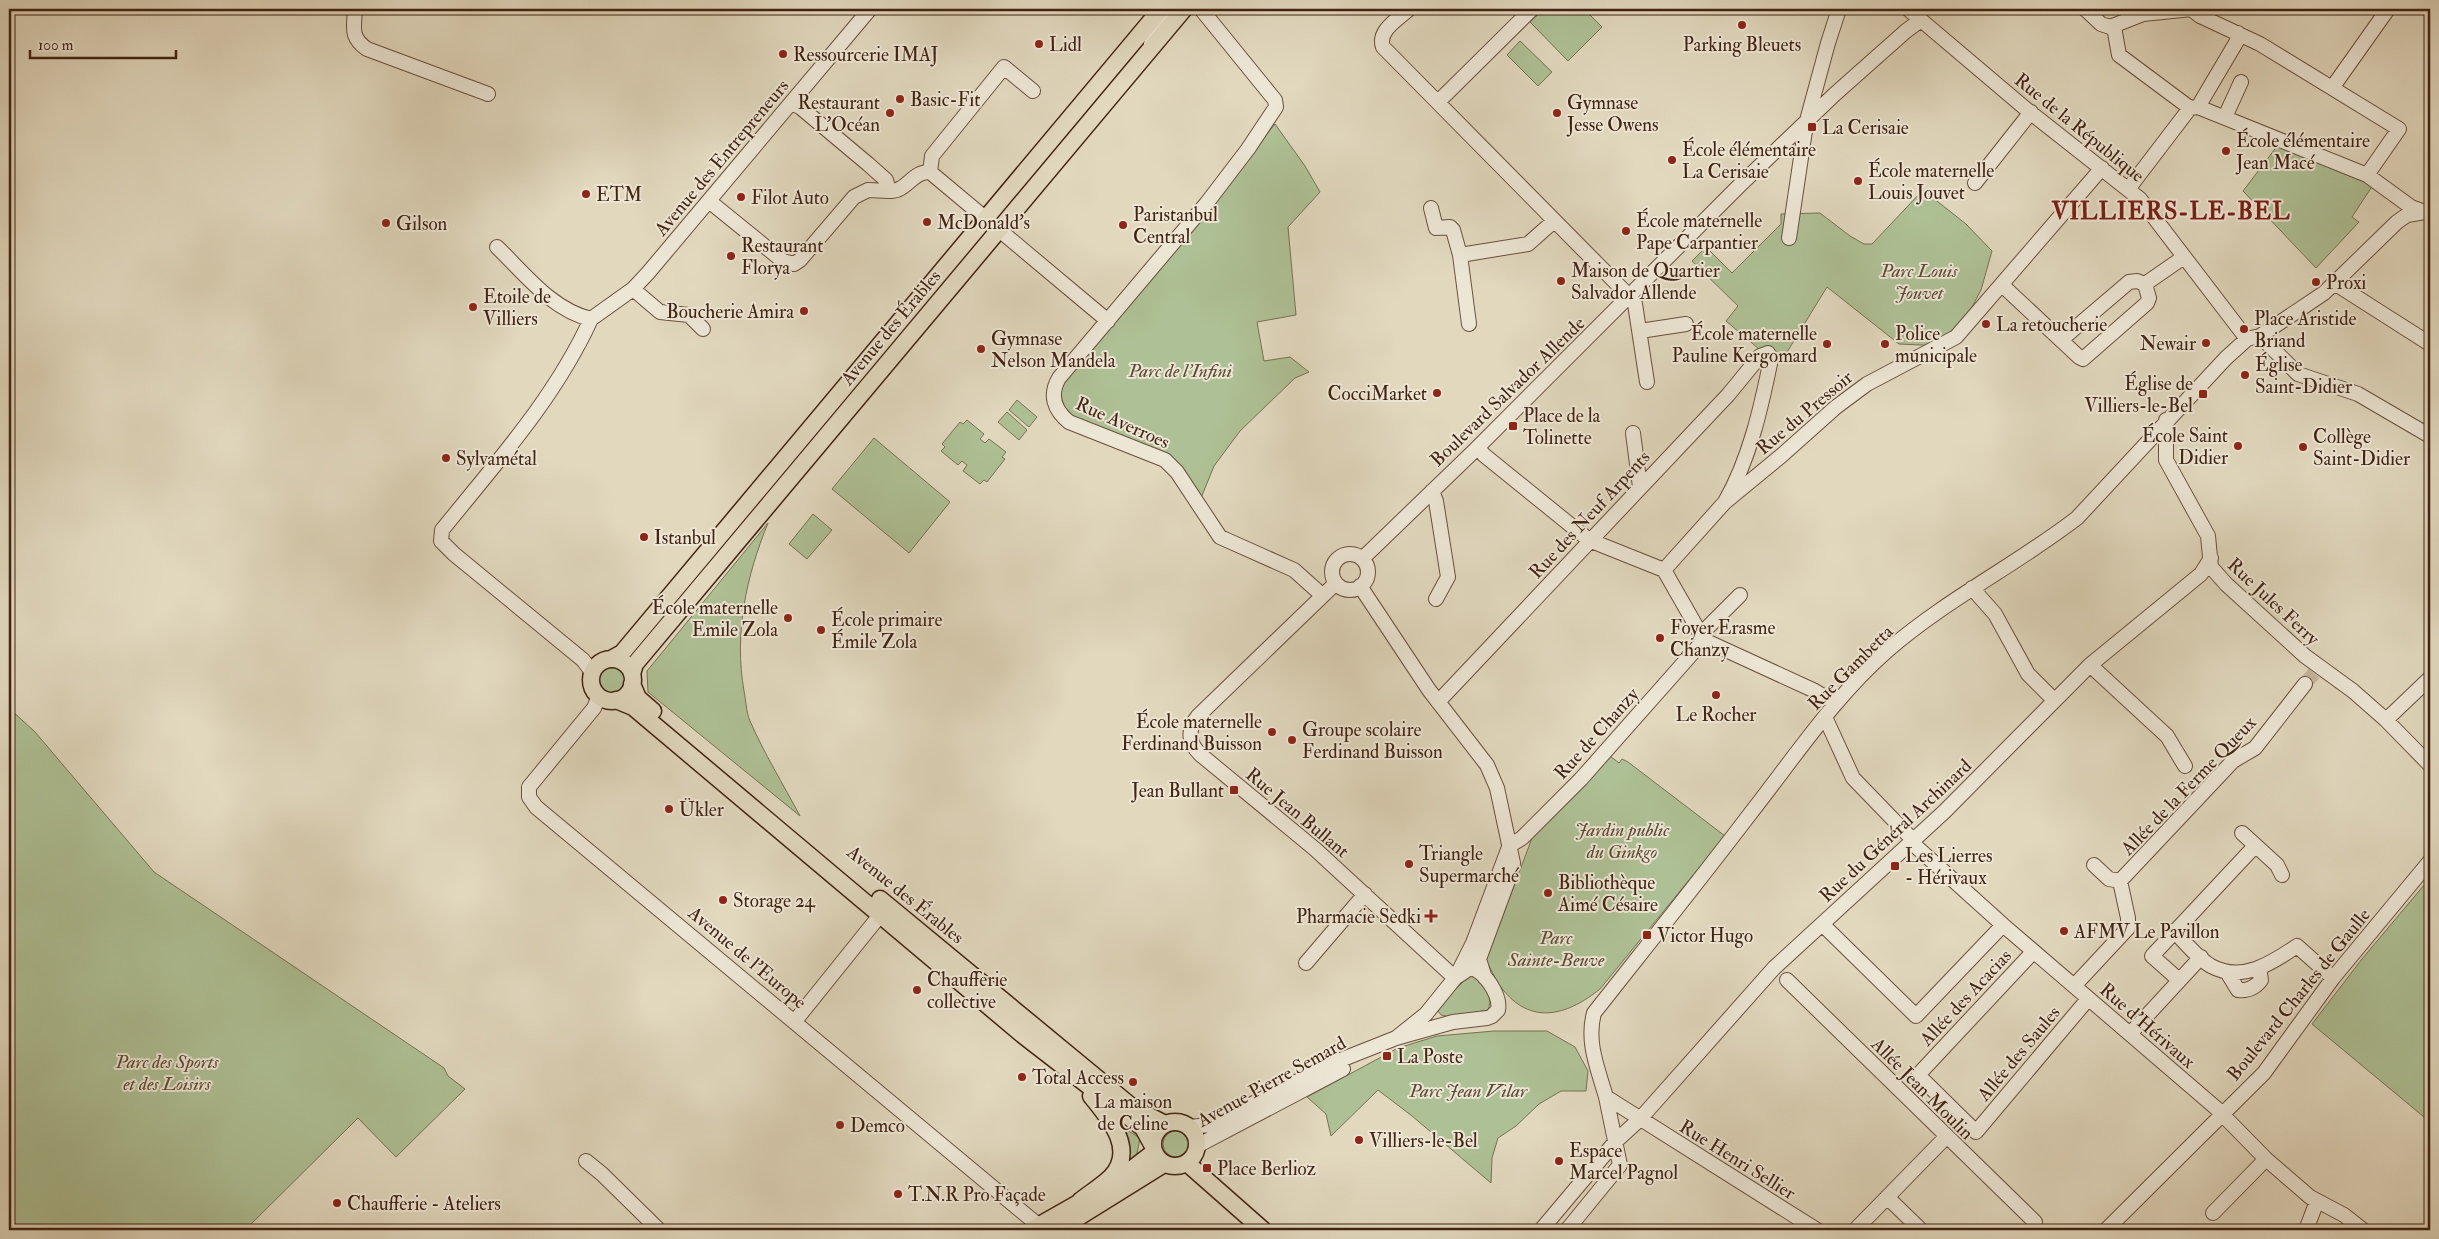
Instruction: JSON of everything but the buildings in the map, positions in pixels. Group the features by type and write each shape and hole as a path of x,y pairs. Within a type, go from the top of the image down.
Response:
{"main road":[{"name":"Avenue des Érables","path":"611,658 622,653 673,593 1160,9"},
{"name":"Avenue des Érables","path":"1165,1124 1132,1107 870,892 638,698 632,679 635,664 726,553 1184,9"},
{"path":"611,658 624,663 632,679 626,694 616,700 599,696 592,686 592,672 599,662 611,658"},
{"name":"Avenue des Érables","path":"616,700 633,707 881,914 1092,1096 1119,1136 1122,1152 1119,1166 1111,1177 1080,1201"},
{"name":"Avenue des Érables","path":"1024,1036 1142,1128 1157,1154"},
{"path":"1180,1122 1189,1127 1195,1136 1197,1146 1187,1162 1176,1166 1157,1154 1155,1133 1165,1124 1180,1122"},
{"path":"1035,1228 1080,1201 1114,1184 1157,1154"},
{"path":"1058,1230 1157,1154"},
{"path":"1187,1162 1263,1230"}],"street":[{"path":"355,9 354,32 357,41 367,49 488,94"},
{"name":"Avenue des Entrepreneurs","path":"591,319 634,289 870,9"},
{"path":"1148,52 1157,29 1172,9"},
{"name":"Rue Averroes","path":"1201,9 1276,100 1276,107 1248,149 1206,204 1059,378 1054,389 1054,402 1059,414 1080,426 1165,460 1177,472 1220,537 1294,570 1322,595"},
{"path":"1409,9 1383,33 1381,40 1383,47 1630,297 1635,304 1647,382"},
{"path":"1438,102 1517,14 1532,9"},
{"path":"1789,238 1806,124 1828,43 1840,9"},
{"name":"Rue de la République","path":"1908,9 2030,112 2129,188 2159,220 2184,257 2254,338 2298,374 2358,394 2430,436"},
{"path":"2085,9 2101,24 2114,27 2125,20 2143,14 2192,9 2205,19 2238,34 2332,88 2399,129 2368,175"},
{"path":"2332,88 2388,9"},
{"name":"Boulevard Salvador Allende","path":"1362,559 1478,448 1630,297 1695,229 1863,69 1921,20"},
{"path":"2114,27 2120,55 2194,107 2225,117 2368,175 2410,207 2428,212"},
{"path":"2129,188 2194,107 2238,34"},
{"path":"930,172 932,156 1004,67 1033,91"},
{"path":"2225,117 2242,82"},
{"path":"791,103 800,107 886,180 889,191"},
{"path":"1975,183 2030,112"},
{"name":"Rue du Pressoir","path":"1664,570 1725,502 1855,392 1956,337 2102,168"},
{"path":"709,201 783,261 794,264 800,260 854,197 868,190 889,191 903,189 917,174 930,172 1108,321"},
{"path":"1431,208 1436,228 1450,228 1453,230 1460,255 1469,324"},
{"name":"Rue Gambetta","path":"1569,1230 1620,1165 1606,1097 1592,1045 1590,1029 1594,1013 1712,864 1835,703 1888,650 1934,614 2077,518 2166,420 2226,358 2332,285 2397,222 2407,215 2428,212"},
{"path":"1460,255 1528,244 1554,221"},
{"path":"498,247 558,304 577,316 591,319 584,336 532,421 442,530 441,541 454,554 583,660 592,672"},
{"path":"2145,284 2184,257"},
{"path":"2002,286 2079,357 2086,357 2147,303 2149,298 2145,284 2137,280 2129,282 2062,340"},
{"path":"2332,285 2339,286 2430,344"},
{"path":"634,289 660,312 689,316 703,330"},
{"path":"1640,331 1686,324"},
{"name":"Rue des Neuf Arpents","path":"1438,702 1728,395 1760,356 1768,353 1771,359 1749,448 1738,479 1725,502"},
{"name":"Rue Jules Ferry","path":"2166,420 2166,460 2208,536 2211,567 2226,584 2317,669 2343,684 2386,720 2430,765"},
{"path":"1633,433 1640,487"},
{"path":"2148,440 2166,460"},
{"path":"1478,448 1484,455 1589,540 1664,570 1702,637 1813,690 1835,703"},
{"path":"1432,491 1436,501 1448,577 1436,600"},
{"path":"1351,554 1362,559 1368,573 1360,586 1345,589 1336,583 1332,572 1335,561 1340,557 1351,554"},
{"name":"Rue du Général Archinard","path":"1541,1230 1616,1141 1640,1119 1774,968 1912,841 2090,665 2200,574 2210,558"},
{"name":"Rue Jean Bullant","path":"1336,583 1198,716 1192,726 1190,738 1200,755 1294,831 1455,978"},
{"path":"1360,586 1438,702 1487,765 1493,776 1513,863 1479,960 1499,1005 1492,1016 1453,1022 1396,1038"},
{"path":"1972,588 1995,614 2028,674 2054,700"},
{"name":"Rue de Chanzy","path":"1509,846 1522,838 1581,779 1740,595"},
{"path":"2090,665 2167,736 2185,766"},
{"path":"2386,720 2430,678"},
{"name":"Allée de la Ferme Queux","path":"2074,986 2128,928 2128,918 2120,881 2233,761 2255,748 2305,684"},
{"name":"Avenue de l'Europe","path":"599,696 594,708 529,787 529,797 536,807 795,1021 1035,1228"},
{"name":"Rue d'Hérivaux","path":"1825,717 1853,778 1912,841 2033,952 2222,1114 2266,1159 2317,1202 2329,1206 2363,1230"},
{"path":"2242,833 2276,865 2282,874"},
{"path":"1396,1038 1426,1014 1455,978 1473,943 1509,846"},
{"path":"2180,980 2152,956 2255,846"},
{"name":"Boulevard Charles de Gaulle","path":"2106,1230 2264,1072 2333,978 2430,862"},
{"path":"2094,865 2109,879 2120,881"},
{"path":"1306,963 1365,894"},
{"path":"795,1021 881,914"},
{"path":"1822,924 1916,1016 2003,925"},
{"path":"2174,931 2210,965 2227,972 2244,973 2259,968 2297,946 2333,978"},
{"name":"Allée des Acacias","path":"1976,1132 1918,1074 2033,952"},
{"path":"2130,1034 2202,957"},
{"path":"1455,978 1470,968 1477,970 1486,978"},
{"name":"Allée Jean Moulin","path":"1787,980 2034,1222"},
{"name":"Allée des Saules","path":"1976,1132 2088,998"},
{"name":"Avenue Pierre Semard","path":"1189,1127 1210,1125 1338,1061 1396,1038"},
{"name":"Avenue Pierre Semard","path":"1197,1146 1345,1068 1365,1051"},
{"path":"1606,1097 1640,1119"},
{"name":"Rue Henri Sellier","path":"1640,1119 1817,1230"},
{"path":"1855,1230 1946,1137"},
{"path":"2213,1213 2266,1159"},
{"path":"586,1161 602,1174 659,1230"},
{"path":"1887,1197 1921,1230"},
{"path":"2306,1230 2317,1202"},
{"path":"1553,1216 1569,1230"}],"green space":[{"path":"1544,9 1584,9 1602,27 1568,61 1530,22"},
{"path":"1520,41 1552,72 1538,86 1507,55"},
{"name":"Parc de l'Infini","path":"1275,124 1305,166 1320,192 1288,227 1296,315 1257,322 1264,361 1290,357 1309,372 1295,378 1240,431 1214,466 1201,498 1174,462 1078,423 1058,406 1060,382"},
{"path":"2278,145 2373,185 2352,217 2359,222 2316,268 2243,191"},
{"name":"Parc Louis Jouvet","path":"1923,190 1966,224 1992,251 1981,290 1956,337 1942,346 1899,344 1827,287 1784,357 1770,348 1759,349 1726,321 1738,306 1692,261 1706,247 1732,273 1781,224 1781,214 1820,213 1850,236 1864,244 1872,244"},
{"path":"1017,400 1037,417 1029,427 1009,410"},
{"path":"1007,412 1027,430 1019,440 998,422"},
{"path":"967,420 984,434 980,439 985,443 989,439 1006,452 1002,457 1005,459 987,482 984,480 980,484 963,471 967,465 962,461 958,465 941,451 945,447 942,444 960,422 963,424"},
{"path":"874,438 950,502 909,553 832,489"},
{"path":"813,514 832,530 807,559 789,544"},
{"path":"768,523 760,543 744,606 740,648 741,669 750,721 767,757 800,816 648,692 647,671"},
{"path":"612,664 622,669 627,679 622,689 612,694 602,689 597,679 602,669"},
{"name":"Parc des Sports et des Loisirs","path":"9,708 35,732 154,872 444,1068 448,1076 465,1089 396,1157 358,1118 245,1230 9,1230"},
{"path":"1610,756 1619,763 1622,759 1628,762 1725,836 1600,989 1564,1010 1540,1013 1527,1009 1504,991 1486,961 1532,838"},
{"path":"2430,878 2430,1122 2312,1024 2362,959"},
{"path":"1470,975 1474,975 1487,991 1490,1000 1488,1010 1450,1017 1441,1015 1438,1011 1442,1003"},
{"name":"Parc Jean Vilar","path":"1494,1031 1547,1031 1575,1047 1588,1071 1586,1091 1561,1091 1539,1104 1516,1126 1498,1138 1492,1158 1491,1183 1412,1116 1378,1090 1331,1136 1326,1114 1307,1097 1398,1048 1437,1036"},
{"path":"1120,1126 1140,1138 1136,1159 1123,1172"},
{"path":"1176,1131 1185,1135 1189,1144 1185,1153 1176,1157 1167,1153 1163,1144 1167,1135"}],"tunnel":[{"path":"2305,684 2315,672"}],"place":[{"name":"Parking Bleuets","path":"1742,25"},
{"name":"Lidl","path":"1039,44"},
{"name":"Ressourcerie IMAJ","path":"783,54"},
{"name":"Basic-Fit","path":"900,99"},
{"name":"Restaurant L'Océan","path":"890,113"},
{"name":"Gymnase Jesse Owens","path":"1557,113"},
{"name":"La Cerisaie","path":"1812,127"},
{"name":"École élémentaire Jean Macé","path":"2226,151"},
{"name":"École élémentaire La Cerisaie","path":"1672,160"},
{"name":"École maternelle Louis Jouvet","path":"1858,181"},
{"name":"ETM","path":"586,194"},
{"name":"Filot Auto","path":"741,197"},
{"name":"McDonald's","path":"927,222"},
{"name":"Gilson","path":"386,223"},
{"name":"Paristanbul Central","path":"1123,225"},
{"name":"École maternelle Pape Carpantier","path":"1626,231"},
{"name":"Restaurant Florya","path":"731,256"},
{"name":"Maison de Quartier Salvador Allende","path":"1561,281"},
{"name":"Proxi","path":"2316,282"},
{"name":"Etoile de Villiers","path":"473,307"},
{"name":"Boucherie Amira","path":"804,311"},
{"name":"La retoucherie","path":"1986,324"},
{"name":"Place Aristide Briand","path":"2244,329"},
{"name":"Newair","path":"2206,343"},
{"name":"École maternelle Pauline Kergomard","path":"1827,344"},
{"name":"Police municipale","path":"1885,344"},
{"name":"Gymnase Nelson Mandela","path":"981,349"},
{"name":"Église Saint-Didier","path":"2245,375"},
{"name":"CocciMarket","path":"1437,393"},
{"name":"Église de Villiers-le-Bel","path":"2203,394"},
{"name":"Place de la Tolinette","path":"1513,426"},
{"name":"École Saint Didier","path":"2238,446"},
{"name":"Collège Saint-Didier","path":"2303,447"},
{"name":"Sylvamétal","path":"446,458"},
{"name":"Istanbul","path":"644,537"},
{"name":"École maternelle Emile Zola","path":"788,618"},
{"name":"École primaire Émile Zola","path":"821,630"},
{"name":"Foyer Erasme Chanzy","path":"1660,638"},
{"name":"Le Rocher","path":"1716,695"},
{"name":"École maternelle Ferdinand Buisson","path":"1272,732"},
{"name":"Groupe scolaire Ferdinand Buisson","path":"1292,740"},
{"name":"Jean Bullant","path":"1234,790"},
{"name":"Ükler","path":"669,809"},
{"name":"Triangle Supermarché","path":"1409,864"},
{"name":"Les Lierres - Hérivaux","path":"1895,866"},
{"name":"Bibliothèque Aimé Césaire","path":"1548,893"},
{"name":"Storage 24","path":"723,900"},
{"name":"Pharmacie Sedki","path":"1431,916"},
{"name":"AFMV Le Pavillon","path":"2064,931"},
{"name":"Victor Hugo","path":"1647,935"},
{"name":"Chaufferie collective","path":"917,990"},
{"name":"La Poste","path":"1387,1056"},
{"name":"Total Access","path":"1022,1077"},
{"name":"La maison de Celine","path":"1133,1082"},
{"name":"Demco","path":"840,1125"},
{"name":"Villiers-le-Bel","path":"1359,1140"},
{"name":"Espace Marcel Pagnol","path":"1559,1161"},
{"name":"Place Berlioz","path":"1207,1168"},
{"name":"T.N.R Pro Façade","path":"898,1194"},
{"name":"Chaufferie - Ateliers","path":"337,1203"}],"district":[{"name":"VILLIERS-LE-BEL","path":"2171,211"}],"park label":[{"name":"Jardin public du Ginkgo","path":"1622,840"},
{"name":"Parc Sainte-Beuve","path":"1556,948"}]}
